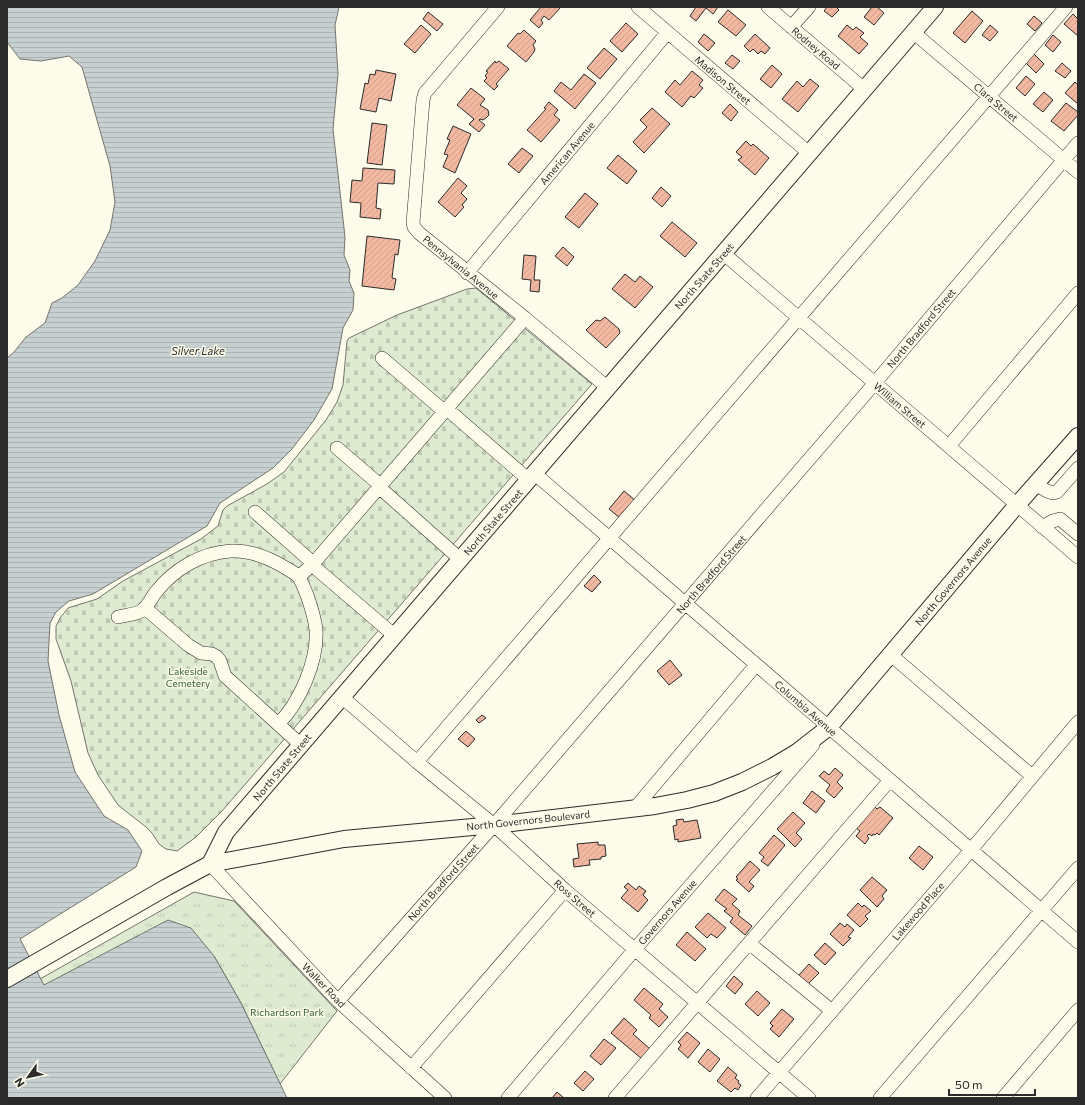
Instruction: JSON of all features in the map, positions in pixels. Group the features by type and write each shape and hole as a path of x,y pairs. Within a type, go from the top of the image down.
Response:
{"main road":[{"name":"North State Street","path":"210,864 226,832 935,7"},
{"name":"North Governors Avenue","path":"829,727 1017,505 1078,436"},
{"name":"North Governors Boulevard","path":"210,864 344,839 494,825 635,808 687,800 714,793 742,782 772,767 790,756 829,727"},
{"path":"7,979 210,864"}],"street":[{"name":"Pennsylvania Avenue","path":"498,7 425,93 423,100 413,223 414,227 419,233 467,273 525,318 608,388"},
{"name":"Madison Street","path":"638,7 809,153"},
{"name":"Rodney Road","path":"768,7 864,89"},
{"path":"791,27 809,7"},
{"path":"417,762 1066,7"},
{"name":"Clara Street","path":"913,32 1078,172"},
{"name":"American Avenue","path":"467,273 667,33"},
{"name":"North Bradford Street","path":"338,1001 494,825 685,604 1078,143"},
{"name":"William Street","path":"723,253 1078,558"},
{"path":"949,446 1078,293"},
{"path":"298,575 303,573 313,564 525,318"},
{"name":"Columbia Avenue","path":"382,358 446,411 610,538 1078,942"},
{"path":"337,448 460,559"},
{"path":"1035,484 1047,491 1053,493 1057,492 1078,468"},
{"path":"255,512 395,636"},
{"path":"1042,527 1060,519 1078,534"},
{"path":"118,617 131,614 145,608 157,591 175,573 194,560 215,553 240,551 253,553 266,557 298,575 312,609 316,625 316,644 310,669 301,690 290,710 278,724"},
{"path":"145,608 188,645 201,653 212,654 217,657 220,661 225,676 301,745"},
{"path":"891,655 1032,776"},
{"path":"635,808 756,665"},
{"name":"Ross Street","path":"342,697 417,762 494,825 565,890 809,1098"},
{"name":"Lakewood Place","path":"757,1098 971,850 1078,722"},
{"name":"Governors Avenue","path":"508,1098 635,949 829,727"},
{"path":"615,1098 890,780"},
{"name":"Walker Road","path":"210,864 338,1001 445,1098"},
{"path":"880,1098 1078,868"},
{"path":"411,1068 565,890"},
{"path":"749,944 832,1011"},
{"path":"1003,1098 1078,1010"}],"green space":[{"name":"Lakeside Cemetery","path":"476,288 592,384 222,811 196,837 177,851 166,849 159,844 146,827 118,805 98,775 88,753 71,681 56,639 56,626 60,618 68,608 97,599 123,581 201,539 218,526 223,510 227,506 267,484 284,472 326,420 337,402 343,385 347,341 349,338 397,315 467,289"},
{"name":"Richardson Park","path":"194,892 234,901 337,1011 280,1084 241,1003 214,956 43,985 40,979"}],"water":[{"name":"Silver Lake","path":"7,7 339,7 335,25 338,74 333,129 345,237 344,255 350,270 349,281 354,293 353,310 343,328 332,389 314,420 292,449 273,468 220,503 207,526 93,594 69,601 56,612 50,623 48,661 59,715 75,772 104,816 128,830 142,851 136,867 20,939 44,985 168,920 191,928 214,956 241,1003 287,1098 7,1098 7,358 26,337 45,323 52,303 62,298 78,285 95,261 110,230 115,202 110,166 82,67 69,56 41,61 20,59 7,42"}],"building":[{"path":"541,7 561,7 549,20 544,16 541,20 543,23 539,28 530,20"},
{"path":"696,7 718,7 713,14 706,8 696,21 690,16"},
{"path":"827,7 836,7 839,10 832,17 824,11"},
{"path":"872,7 877,7 884,13 874,25 864,17"},
{"path":"728,10 746,25 736,36 718,22"},
{"path":"972,11 983,21 965,43 953,33"},
{"path":"428,12 443,24 437,31 423,19"},
{"path":"1073,14 1078,19 1078,36 1064,24"},
{"path":"1034,16 1042,23 1035,31 1027,24"},
{"path":"626,23 638,34 622,52 610,41"},
{"path":"421,25 431,34 415,53 404,44"},
{"path":"847,25 853,30 856,27 864,33 860,37 868,44 859,54 838,36"},
{"path":"990,25 998,32 990,41 982,35"},
{"path":"524,30 536,41 533,45 535,49 534,52 526,62 507,46 518,33 520,34"},
{"path":"704,34 715,43 708,51 698,42"},
{"path":"755,34 770,48 765,54 761,51 758,54 753,49 750,52 744,46"},
{"path":"1053,35 1061,42 1053,52 1045,45"},
{"path":"604,48 617,59 600,79 587,68"},
{"path":"1033,53 1044,64 1036,73 1025,62"},
{"path":"732,55 740,61 733,69 725,63"},
{"path":"495,61 496,63 499,61 509,69 496,84 498,86 494,90 484,81 487,78 485,76 488,72 486,71"},
{"path":"1062,63 1071,71 1065,78 1055,71"},
{"path":"772,65 782,74 771,88 760,79"},
{"path":"376,70 396,74 391,101 379,98 376,112 360,109 365,83 368,84 370,74 375,75"},
{"path":"692,71 703,80 699,85 703,88 694,98 691,96 682,107 665,92 675,80 680,85"},
{"path":"584,74 596,83 575,109 554,91 561,82 571,90"},
{"path":"1026,76 1035,84 1025,96 1016,88"},
{"path":"810,79 819,86 798,112 782,99 797,81 803,87"},
{"path":"1075,82 1078,85 1078,104 1065,93"},
{"path":"471,88 485,99 480,105 488,110 489,115 483,120 479,120 485,125 479,132 469,124 474,119 457,105"},
{"path":"1044,92 1053,100 1043,112 1033,104"},
{"path":"549,102 558,110 554,115 560,120 541,142 527,130 546,109 544,108"},
{"path":"1066,103 1078,112 1078,115 1064,131 1051,121"},
{"path":"730,104 738,112 731,121 722,113"},
{"path":"652,108 670,124 644,153 633,142 647,127 640,120"},
{"path":"372,123 387,125 382,165 367,163"},
{"path":"453,126 471,134 455,173 443,167 448,155 444,154 450,140 447,139"},
{"path":"746,141 751,146 753,144 769,158 755,175 738,160 742,157 736,152"},
{"path":"522,148 533,156 519,173 508,164"},
{"path":"618,155 637,171 627,184 607,168"},
{"path":"363,168 395,170 394,184 378,183 376,208 381,209 380,219 360,217 361,203 350,202 352,180 362,181"},
{"path":"458,178 467,186 461,193 467,199 462,205 464,207 455,217 438,202"},
{"path":"661,187 671,196 662,207 652,198"},
{"path":"585,193 598,204 579,228 565,217"},
{"path":"672,222 697,243 685,257 660,236"},
{"path":"367,236 400,240 398,255 395,254 392,278 396,279 394,290 362,286"},
{"path":"563,247 574,257 567,266 555,256"},
{"path":"524,255 536,256 534,280 540,280 539,292 530,291 531,280 522,279"},
{"path":"625,274 635,282 640,276 653,287 635,308 612,289"},
{"path":"605,317 619,329 620,333 606,348 586,330 596,320 600,321"},
{"path":"624,491 636,501 621,519 609,509"},
{"path":"594,575 601,582 592,592 584,586"},
{"path":"670,660 682,675 669,685 657,671"},
{"path":"482,715 486,718 479,723 476,720"},
{"path":"466,731 475,739 468,747 458,739"},
{"path":"835,768 843,775 837,782 843,788 834,798 826,791 830,785 819,776 824,771 829,775"},
{"path":"812,791 825,801 816,813 803,803"},
{"path":"874,806 877,809 880,807 893,818 879,835 877,833 875,835 873,834 872,836 869,834 867,836 869,838 865,844 856,836 860,831 856,828"},
{"path":"793,812 805,823 796,833 802,839 795,847 777,829"},
{"path":"683,819 684,822 697,820 701,838 678,842 678,839 675,840 673,826 677,825 676,820"},
{"path":"774,835 785,845 768,866 761,861 764,857 759,853"},
{"path":"598,842 598,845 605,845 606,856 601,857 601,859 589,860 590,865 574,867 573,859 579,858 577,844"},
{"path":"919,846 933,857 923,870 909,858"},
{"path":"750,861 760,870 749,882 754,886 749,892 736,880 738,879 736,877"},
{"path":"872,877 887,890 882,896 884,899 877,907 860,890"},
{"path":"628,883 636,890 639,886 646,891 643,895 648,900 638,912 621,898 628,890 624,887"},
{"path":"724,889 737,899 732,904 740,911 738,915 752,926 745,935 730,922 733,918 724,911 727,909 715,900"},
{"path":"858,903 862,907 864,905 871,911 865,916 868,919 860,927 847,915"},
{"path":"708,913 726,928 717,938 711,934 707,938 695,927"},
{"path":"840,923 845,927 847,924 854,930 848,937 851,938 843,946 830,934"},
{"path":"687,932 706,949 695,961 676,945"},
{"path":"825,943 836,953 825,965 814,955"},
{"path":"809,964 819,973 807,985 798,976"},
{"path":"734,976 743,984 735,994 726,986"},
{"path":"644,988 663,1004 659,1009 668,1017 659,1027 649,1018 651,1015 634,1000"},
{"path":"757,991 770,1003 758,1016 745,1004"},
{"path":"782,1009 794,1019 779,1037 770,1029 773,1026 770,1023"},
{"path":"624,1018 637,1030 633,1034 650,1049 642,1059 611,1033"},
{"path":"687,1032 700,1043 688,1058 678,1049 681,1045 678,1042"},
{"path":"604,1039 616,1048 601,1065 590,1056"},
{"path":"708,1049 720,1059 710,1072 698,1062"},
{"path":"728,1067 737,1075 735,1078 741,1085 738,1090 735,1088 731,1092 717,1081"},
{"path":"585,1071 594,1079 583,1091 574,1083"},
{"path":"557,1092 564,1098 552,1098"}]}
